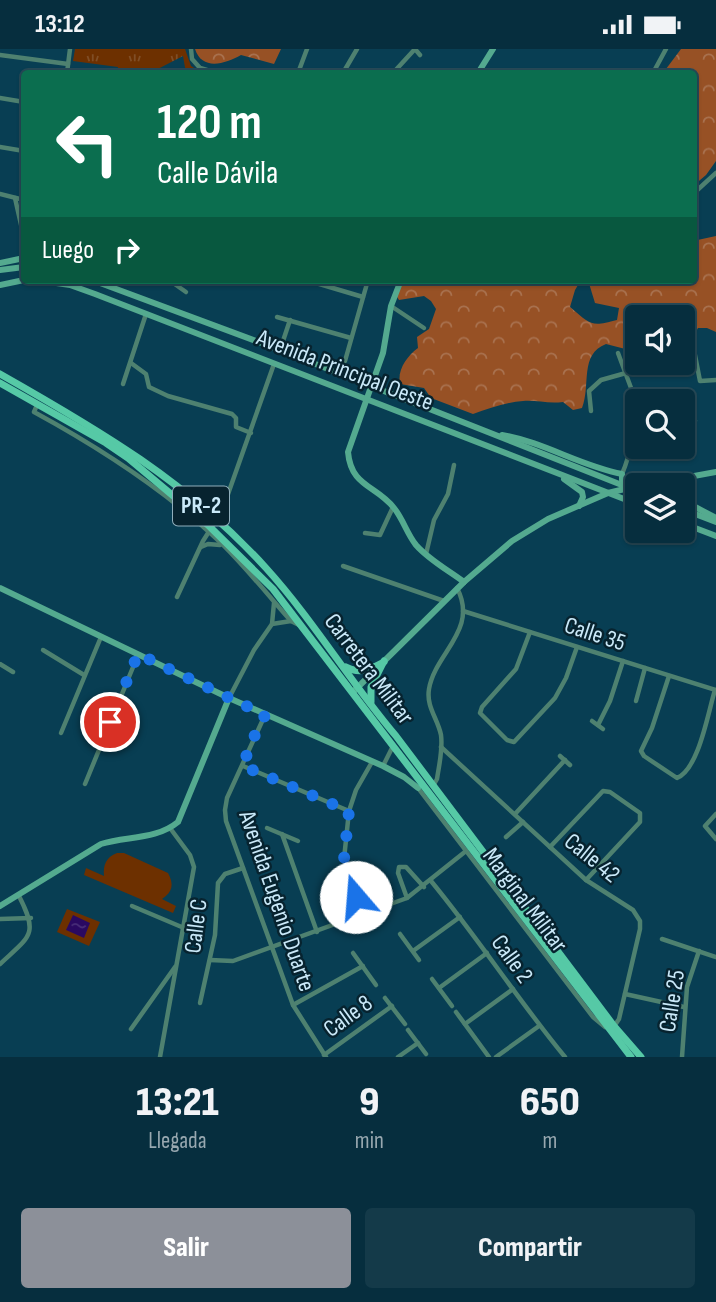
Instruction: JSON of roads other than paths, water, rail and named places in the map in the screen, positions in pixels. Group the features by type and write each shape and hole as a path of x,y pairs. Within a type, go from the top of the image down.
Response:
{"main road":[{"name":"Carretera Militar","path":"0,374 110,437 155,468 217,519 281,585 343,666 393,747 611,1028 641,1057"},
{"name":"Carretera Militar","path":"0,383 106,443 127,458 273,589 374,710 433,787 631,1057"},
{"path":"343,666 360,671 370,670 384,661"},
{"path":"374,710 370,687 384,661"}],"street":[{"path":"67,70 70,49"},
{"path":"191,49 191,59 207,70"},
{"path":"299,70 307,49"},
{"path":"345,70 357,49"},
{"path":"396,70 415,49 420,55"},
{"path":"655,70 666,49"},
{"path":"480,70 489,51"},
{"path":"0,54 68,64"},
{"path":"0,98 21,101"},
{"path":"0,147 21,150"},
{"path":"697,190 716,173"},
{"path":"0,194 21,199"},
{"path":"15,198 21,225"},
{"path":"0,263 21,259"},
{"path":"0,270 21,267"},
{"path":"0,285 21,281"},
{"name":"Avenida Principal Oeste","path":"63,284 625,499"},
{"path":"95,294 97,284"},
{"name":"Avenida Principal Oeste","path":"105,284 280,350 625,487"},
{"path":"175,284 186,292"},
{"path":"319,284 363,297"},
{"path":"345,361 367,284"},
{"path":"399,284 391,306 383,353 348,452 349,464 357,478 393,506 415,543 426,555 464,582"},
{"path":"391,306 424,328"},
{"path":"124,384 146,314"},
{"path":"277,317 351,338"},
{"path":"280,350 290,320"},
{"path":"618,353 625,370"},
{"path":"695,355 700,380 716,380"},
{"path":"131,363 146,374 149,387 168,396 232,414 236,418 236,427 251,433"},
{"path":"177,597 222,511 274,364"},
{"path":"591,411 589,391 601,380 625,373"},
{"path":"488,432 527,441 597,468 622,474"},
{"path":"625,484 622,474 629,459"},
{"path":"426,555 434,520 448,494 454,465"},
{"path":"551,470 580,489 583,494 579,506"},
{"path":"695,476 716,472"},
{"path":"356,690 457,588 512,541 548,519 608,493 625,489"},
{"path":"365,533 380,535 393,506"},
{"path":"695,508 716,520"},
{"path":"695,513 716,520"},
{"path":"695,528 716,536"},
{"path":"210,530 291,621 302,626"},
{"path":"201,547 208,544 223,545"},
{"path":"343,566 444,601"},
{"path":"433,787 437,779 442,747 441,733 430,710 428,690 457,637 463,611 457,588"},
{"path":"0,589 265,715 383,766 418,788"},
{"path":"0,906 101,844 116,839 155,834 170,828 178,821 229,698 254,650 272,624 274,603"},
{"name":"Calle 35","path":"463,611 715,690"},
{"path":"272,624 291,621"},
{"path":"530,632 516,669 482,707 480,713 507,740 514,742 555,698 566,678 577,647"},
{"path":"61,733 101,636"},
{"path":"43,650 84,675"},
{"path":"85,784 138,654"},
{"path":"592,721 600,727 623,661"},
{"path":"0,664 13,672"},
{"path":"636,701 645,669"},
{"path":"669,676 652,728 641,751 644,756 677,778 683,776 694,760 715,690"},
{"name":"Avenida Eugenio Duarte","path":"265,715 227,798 226,821 293,1005 325,1056"},
{"path":"383,766 393,747"},
{"name":"Calle 42","path":"442,747 586,880 633,910 640,921 620,1020 611,1028"},
{"path":"514,814 562,758 570,765"},
{"path":"362,916 344,859 349,811 356,790 372,762"},
{"path":"243,766 349,811"},
{"name":"Marginal Militar","path":"418,788 593,1017 611,1028"},
{"path":"550,847 603,791 610,792 640,813 640,822 586,880"},
{"path":"716,814 705,826 716,839"},
{"path":"506,837 523,822"},
{"path":"160,1057 184,928 193,862 170,828"},
{"path":"267,828 298,841"},
{"path":"282,834 317,932"},
{"path":"210,960 233,961 407,898 466,851"},
{"name":"Calle C","path":"200,1003 215,935 218,883 225,874 243,867"},
{"path":"407,898 398,873 399,867 406,867 424,887"},
{"name":"Calle 2","path":"430,881 565,1057"},
{"path":"0,964 19,947 31,930 31,918 19,896"},
{"path":"132,906 184,928"},
{"path":"412,951 460,917"},
{"path":"0,919 31,918"},
{"path":"400,934 419,960"},
{"path":"662,939 716,957"},
{"name":"Calle 25","path":"682,1057 687,987 699,951"},
{"path":"353,953 376,985"},
{"path":"439,988 487,953"},
{"path":"131,1029 177,964"},
{"path":"293,1005 363,966"},
{"path":"432,979 489,1057"},
{"path":"465,1024 513,989"},
{"path":"625,994 684,1007"},
{"path":"385,997 405,1024"},
{"name":"Calle 8","path":"325,1056 392,1006"},
{"path":"496,1057 539,1025"},
{"path":"408,1030 426,1054"},
{"path":"398,1057 418,1043"}],"water":[{"path":"73,915 90,923 84,938 66,930"}]}
